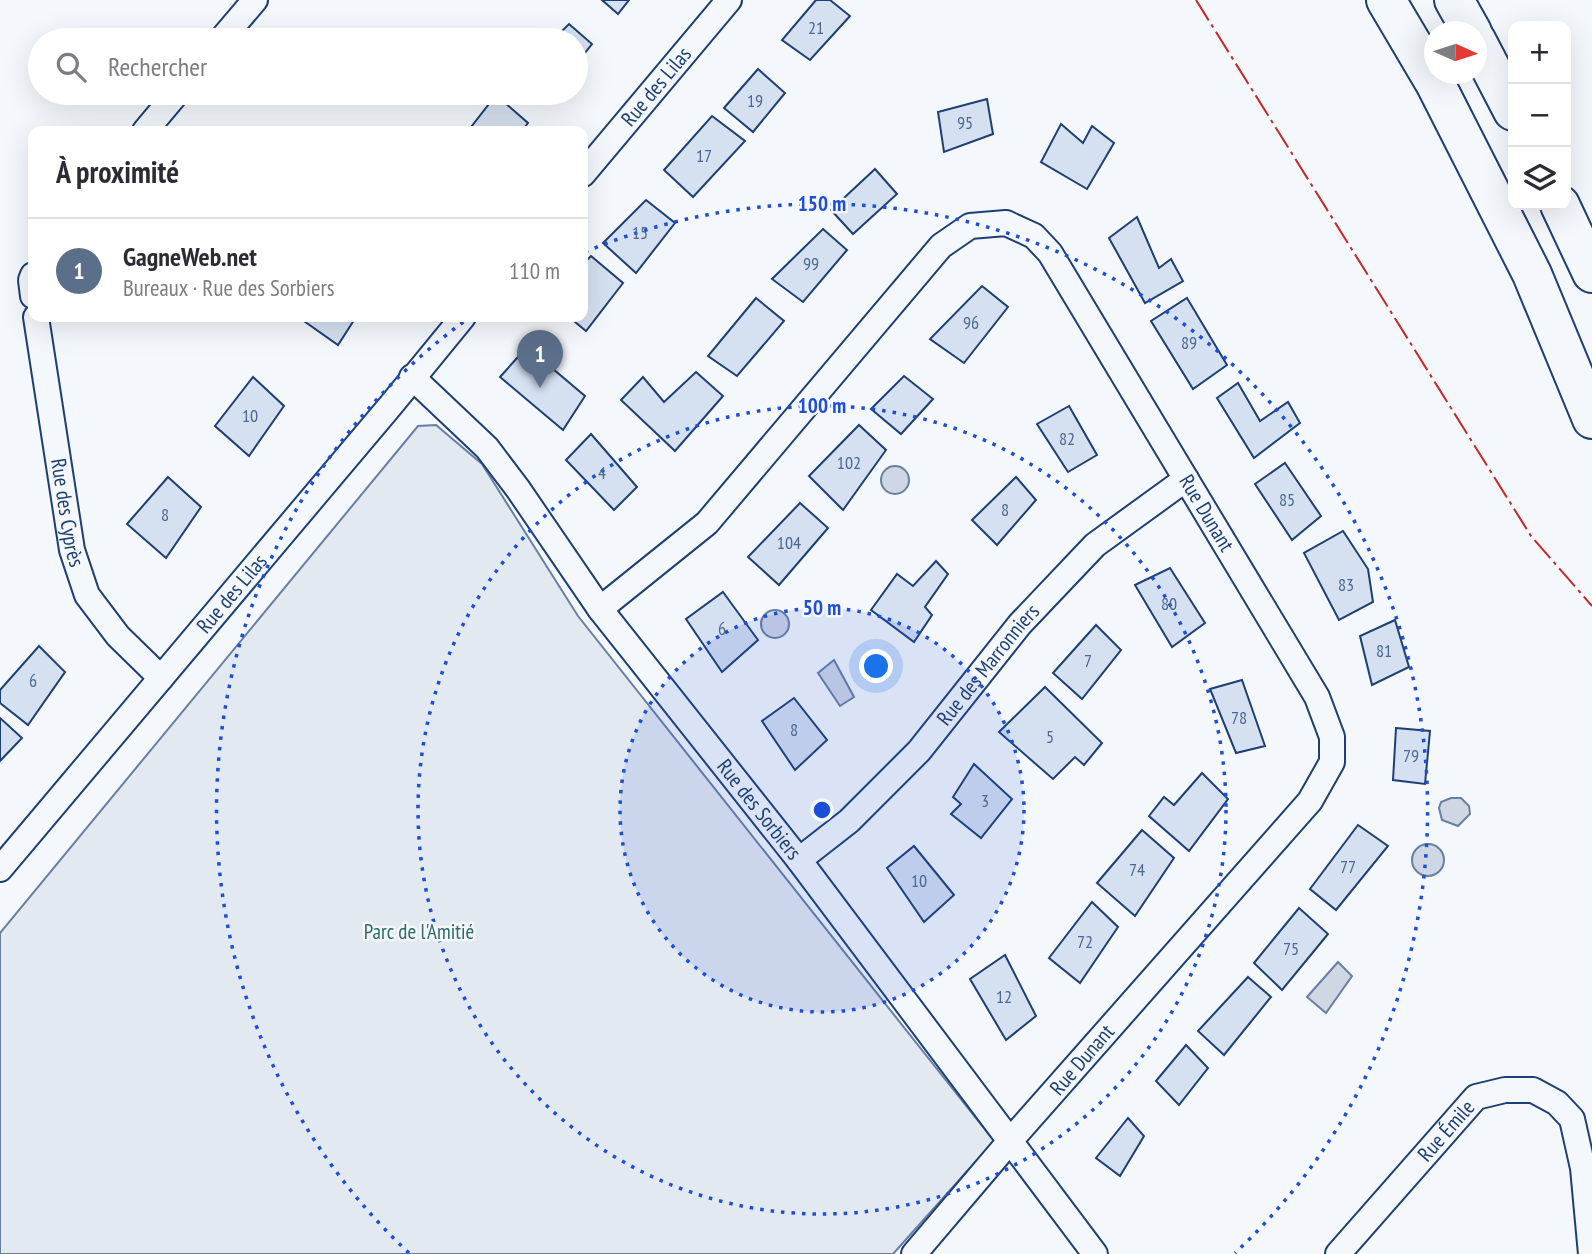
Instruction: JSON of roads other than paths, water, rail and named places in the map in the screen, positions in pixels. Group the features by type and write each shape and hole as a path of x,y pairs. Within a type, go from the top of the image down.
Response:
{"main road":[{"path":"1386,0 1435,83 1532,274 1592,419"},
{"path":"1454,0 1466,21"},
{"path":"1487,61 1508,101"},
{"path":"1562,210 1592,272"}],"street":[{"path":"231,28 255,0"},
{"name":"Rue des Lilas","path":"588,168 729,0"},
{"path":"149,126 167,105"},
{"name":"Rue Dunant","path":"600,609 708,523 941,246 970,226 1006,223 1034,236 1050,253 1317,697 1332,737 1332,762 1310,802 1010,1141 914,1254"},
{"name":"Rue des Cyprès","path":"37,322 72,550 87,595 118,636 162,678"},
{"name":"Rue des Lilas","path":"0,869 459,322"},
{"name":"Rue des Sorbiers","path":"412,377 487,448 600,609 799,860 1095,1254"},
{"name":"Rue des Marronniers","path":"799,860 849,821 919,751 1020,624 1095,545 1185,479"},
{"name":"Rue Émile","path":"1339,1254 1476,1097 1505,1090 1533,1090 1545,1095 1572,1119 1583,1168 1591,1254"}],"place":[{"name":"GagneWeb.net","path":"540,388"}],"park label":[{"name":"Parc de l'Amitié","path":"419,932"}]}
